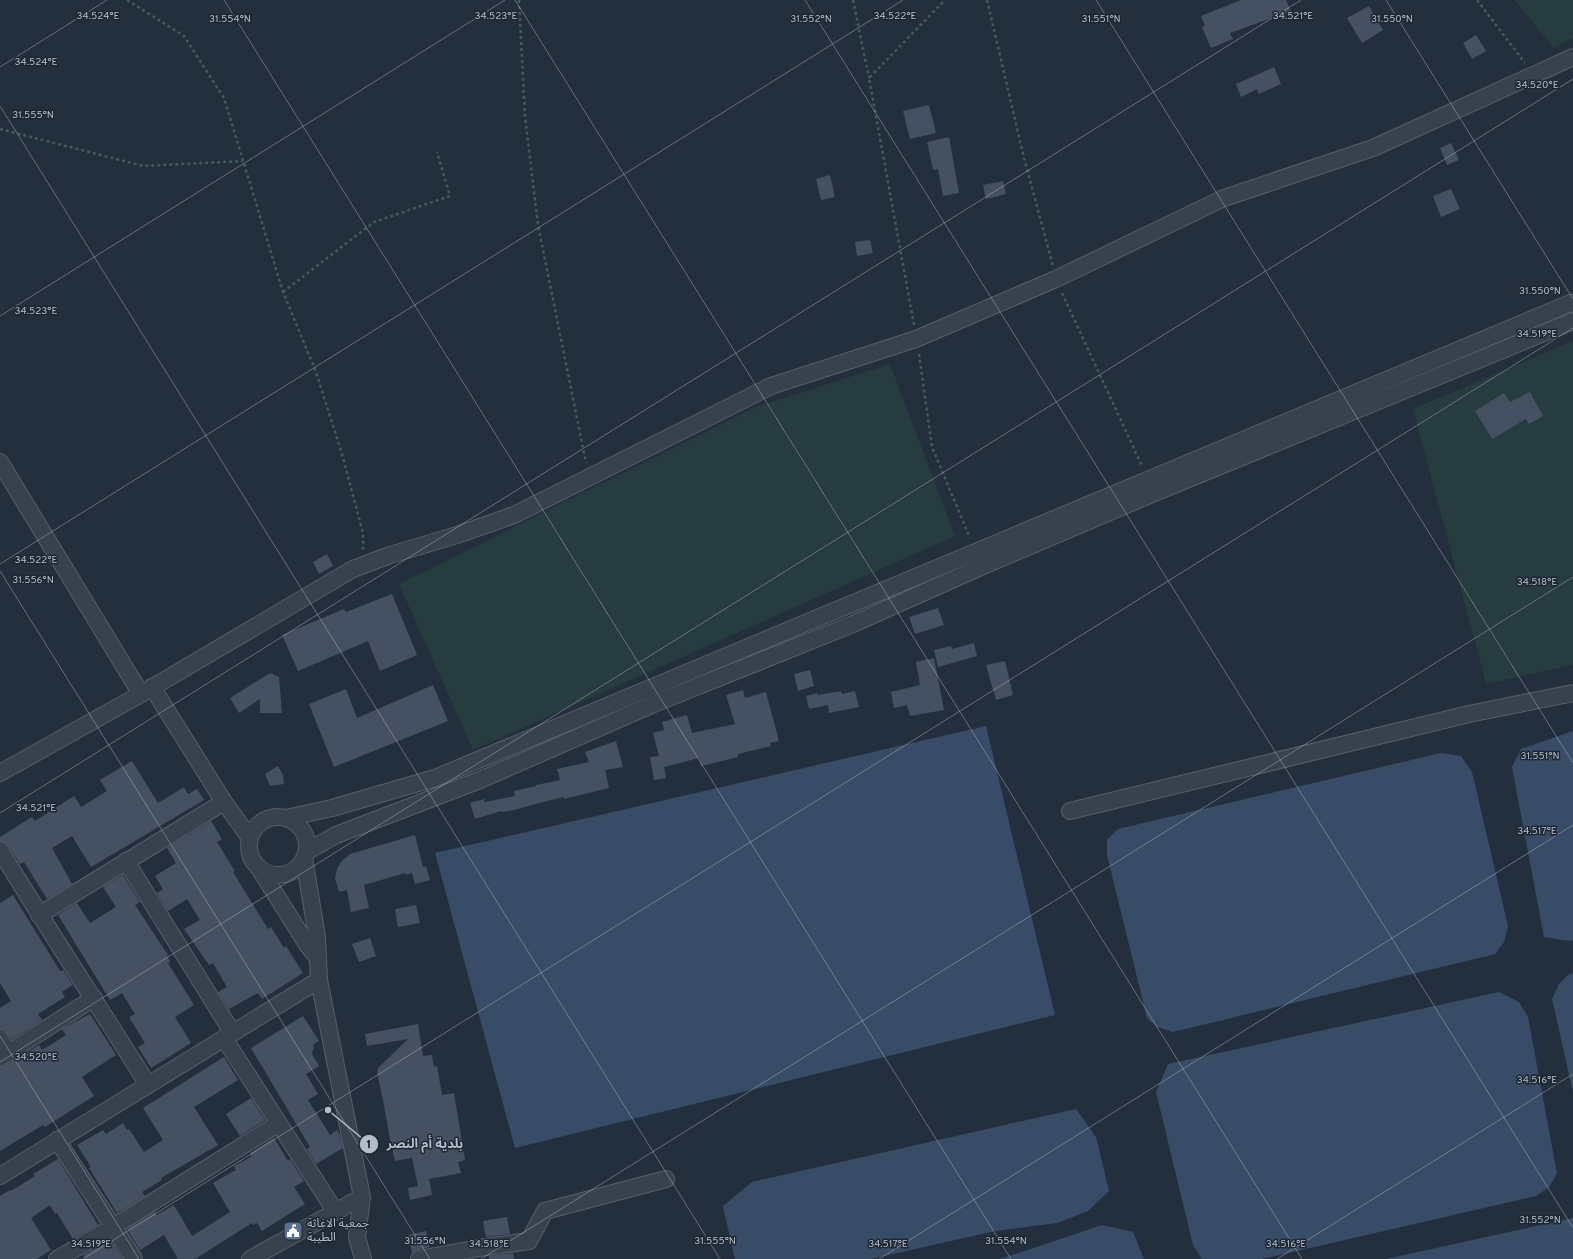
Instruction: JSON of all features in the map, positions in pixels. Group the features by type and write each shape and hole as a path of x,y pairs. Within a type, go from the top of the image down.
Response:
{"street":[{"path":"0,773 147,691 353,569 390,554 457,535 514,515 771,386 916,339 1056,279 1224,198 1372,148 1573,57"},
{"path":"286,818 332,808 436,778 1573,302"},
{"path":"259,868 267,873 275,875 292,871 300,865 305,855 336,835 480,780 656,703 853,624 983,566 1152,494 1573,321"},
{"path":"0,462 147,691 250,838"},
{"path":"1070,811 1469,714 1573,692"},
{"path":"39,915 224,802"},
{"path":"318,958 308,946 250,854 250,838 253,830 259,823 268,818 277,816 295,822 302,829 306,838 305,855 317,937 318,958 318,980 362,1198 357,1238 363,1259"},
{"path":"0,850 39,915 94,998 148,1085"},
{"path":"126,861 279,1123 335,1211"},
{"path":"0,1176 318,980"},
{"path":"0,1038 5,1055 94,998"},
{"path":"57,1259 113,1227 279,1123"},
{"path":"57,1140 134,1259"},
{"path":"419,1259 529,1241 545,1211 666,1180"},
{"path":"250,1259 335,1211 362,1198"}],"path":[{"path":"127,0 184,36 224,98 283,292 316,372 342,454 363,533 363,554 353,569"},
{"path":"519,0 525,116 538,225 589,477"},
{"path":"853,0 869,78 916,339 932,447 976,551"},
{"path":"869,78 945,0"},
{"path":"987,0 1024,158 1056,279 1148,479"},
{"path":"1477,0 1534,75"},
{"path":"0,129 143,166 243,161"},
{"path":"283,292 374,222 450,196 437,152"}],"green space":[{"path":"1514,0 1573,0 1573,38 1554,48"},
{"path":"1573,341 1573,665 1486,684 1413,409"},
{"path":"890,364 955,536 473,750 399,584 756,407"}],"water":[{"path":"986,726 1055,1015 515,1148 435,853"},
{"path":"1573,731 1573,940 1569,941 1544,937 1512,767 1521,749"},
{"path":"1441,753 1461,756 1472,772 1508,926 1504,942 1495,954 1173,1032 1157,1027 1147,1018 1107,855 1107,840 1118,829"},
{"path":"1573,973 1573,1092 1552,999 1559,984 1569,974"},
{"path":"1499,992 1519,1002 1528,1017 1557,1174 1549,1187 1536,1196 1262,1259 1202,1259 1193,1245 1156,1092 1168,1064"},
{"path":"1076,1109 1096,1137 1109,1191 1088,1211 1057,1223 995,1231 871,1259 735,1259 723,1206 752,1182"},
{"path":"1573,1218 1573,1259 1386,1259"},
{"path":"1102,1225 1133,1232 1144,1259 1000,1259"}],"building":[{"path":"1241,0 1286,0 1291,11 1230,33 1233,39 1211,48 1202,27 1205,26 1201,16"},
{"path":"1369,6 1383,30 1362,43 1347,18"},
{"path":"1476,35 1486,51 1472,59 1463,43"},
{"path":"1274,67 1281,84 1259,94 1257,89 1241,97 1236,84"},
{"path":"929,105 936,133 910,139 903,111"},
{"path":"949,137 959,193 943,196 938,169 933,170 927,142"},
{"path":"1451,143 1459,160 1447,165 1440,148"},
{"path":"830,175 835,197 821,200 816,179"},
{"path":"1003,181 1006,194 986,199 983,185"},
{"path":"1451,189 1460,209 1441,217 1433,196"},
{"path":"870,240 873,253 857,256 855,242"},
{"path":"1530,392 1543,416 1529,424 1526,419 1492,439 1475,411 1504,393 1510,402"},
{"path":"327,554 333,566 319,574 313,562"},
{"path":"392,594 417,655 380,671 368,641 298,671 282,635 344,609 346,612"},
{"path":"938,608 944,625 915,634 909,617"},
{"path":"974,643 977,656 938,667 934,650 951,646 952,649"},
{"path":"934,658 944,710 910,716 907,705 894,708 891,692 920,685 916,662"},
{"path":"1005,661 1013,695 996,700 986,665"},
{"path":"810,670 814,686 798,691 794,674"},
{"path":"270,673 279,677 282,713 260,713 260,699 239,713 230,698"},
{"path":"433,685 448,721 334,767 309,704 346,689 357,718"},
{"path":"743,690 745,698 766,692 779,741 770,743 771,746 738,754 738,757 701,766 699,758 664,767 666,778 654,780 650,757 659,756 653,733 664,730 662,722 687,715 692,733 735,724 726,695"},
{"path":"841,691 842,694 855,691 859,707 829,713 828,705 809,709 806,696 817,693 818,695"},
{"path":"616,741 623,767 605,770 609,788 564,799 564,797 515,810 501,811 475,819 470,803 484,799 485,802 515,796 514,791 560,780 557,769 589,762 585,752"},
{"path":"132,761 158,803 184,787 188,794 197,789 204,800 91,867 72,836 52,848 72,884 47,899 24,862 20,864 8,845 0,841 0,837 32,817 35,821 74,796 81,807 107,791 100,780"},
{"path":"278,766 283,775 284,784 270,786 265,774"},
{"path":"211,821 222,839 217,842 235,871 233,872 268,929 271,927 284,948 286,946 303,973 262,999 258,993 229,1009 218,992 227,987 213,963 209,965 184,929 200,920 187,899 168,911 157,893 163,889 155,876 176,863 167,848"},
{"path":"415,835 423,867 426,866 430,880 415,884 412,873 405,875 405,873 364,885 369,908 351,912 347,890 339,892 335,878 337,869 342,861 350,854"},
{"path":"123,875 140,902 135,905 168,955 170,962 168,963 194,1005 175,1017 191,1043 151,1068 138,1047 145,1043 129,1017 135,1014 122,993 110,1000 58,915 77,903 90,923 116,907 103,887"},
{"path":"13,895 60,971 63,970 73,985 62,992 65,997 38,1014 42,1020 12,1039 5,1030 0,1029 0,1008 11,1001 0,983 0,903"},
{"path":"416,905 420,923 398,927 395,909"},
{"path":"370,938 376,956 359,962 352,944"},
{"path":"90,1014 116,1055 82,1077 94,1096 45,1127 43,1125 0,1151 0,1067 14,1061 39,1045 42,1050 66,1035 62,1029"},
{"path":"303,1016 319,1041 314,1044 312,1054 319,1066 306,1074 318,1094 308,1100 330,1135 337,1130 340,1135 343,1148 316,1164 307,1149 310,1147 251,1048"},
{"path":"418,1024 423,1056 432,1055 434,1067 437,1066 442,1095 454,1093 465,1160 458,1162 461,1173 429,1179 432,1195 410,1200 408,1188 418,1186 412,1158 395,1161 377,1072 378,1068 408,1039 367,1046 365,1034"},
{"path":"224,1057 238,1080 194,1107 218,1145 161,1178 162,1180 142,1192 145,1196 117,1213 89,1168 91,1167 77,1145 103,1130 106,1134 123,1123 127,1130 129,1129 144,1152 163,1140 143,1108"},
{"path":"251,1098 265,1120 240,1136 226,1114"},
{"path":"274,1138 288,1161 290,1159 304,1181 294,1187 305,1204 262,1231 257,1223 253,1225 252,1223 195,1259 178,1259 164,1235 140,1250 127,1229 155,1212 157,1215 174,1205 192,1236 230,1212 213,1183 236,1170 234,1166 251,1157 250,1153"},
{"path":"58,1159 98,1225 73,1239 57,1213 55,1214 50,1205 31,1218 51,1250 37,1259 0,1259 0,1196 35,1176 33,1174"},
{"path":"507,1217 510,1234 486,1237 483,1221"},
{"path":"426,1231 430,1247 417,1250 412,1253 408,1235"},
{"path":"108,1241 109,1243 111,1241 123,1259 85,1259 83,1255"},
{"path":"513,1253 514,1259 489,1259 489,1256"}],"place":[{"name":"بلدية أم النصر","path":"328,1110"},
{"name":"جمعية الاغاثة الطيبة","path":"293,1231"}]}
